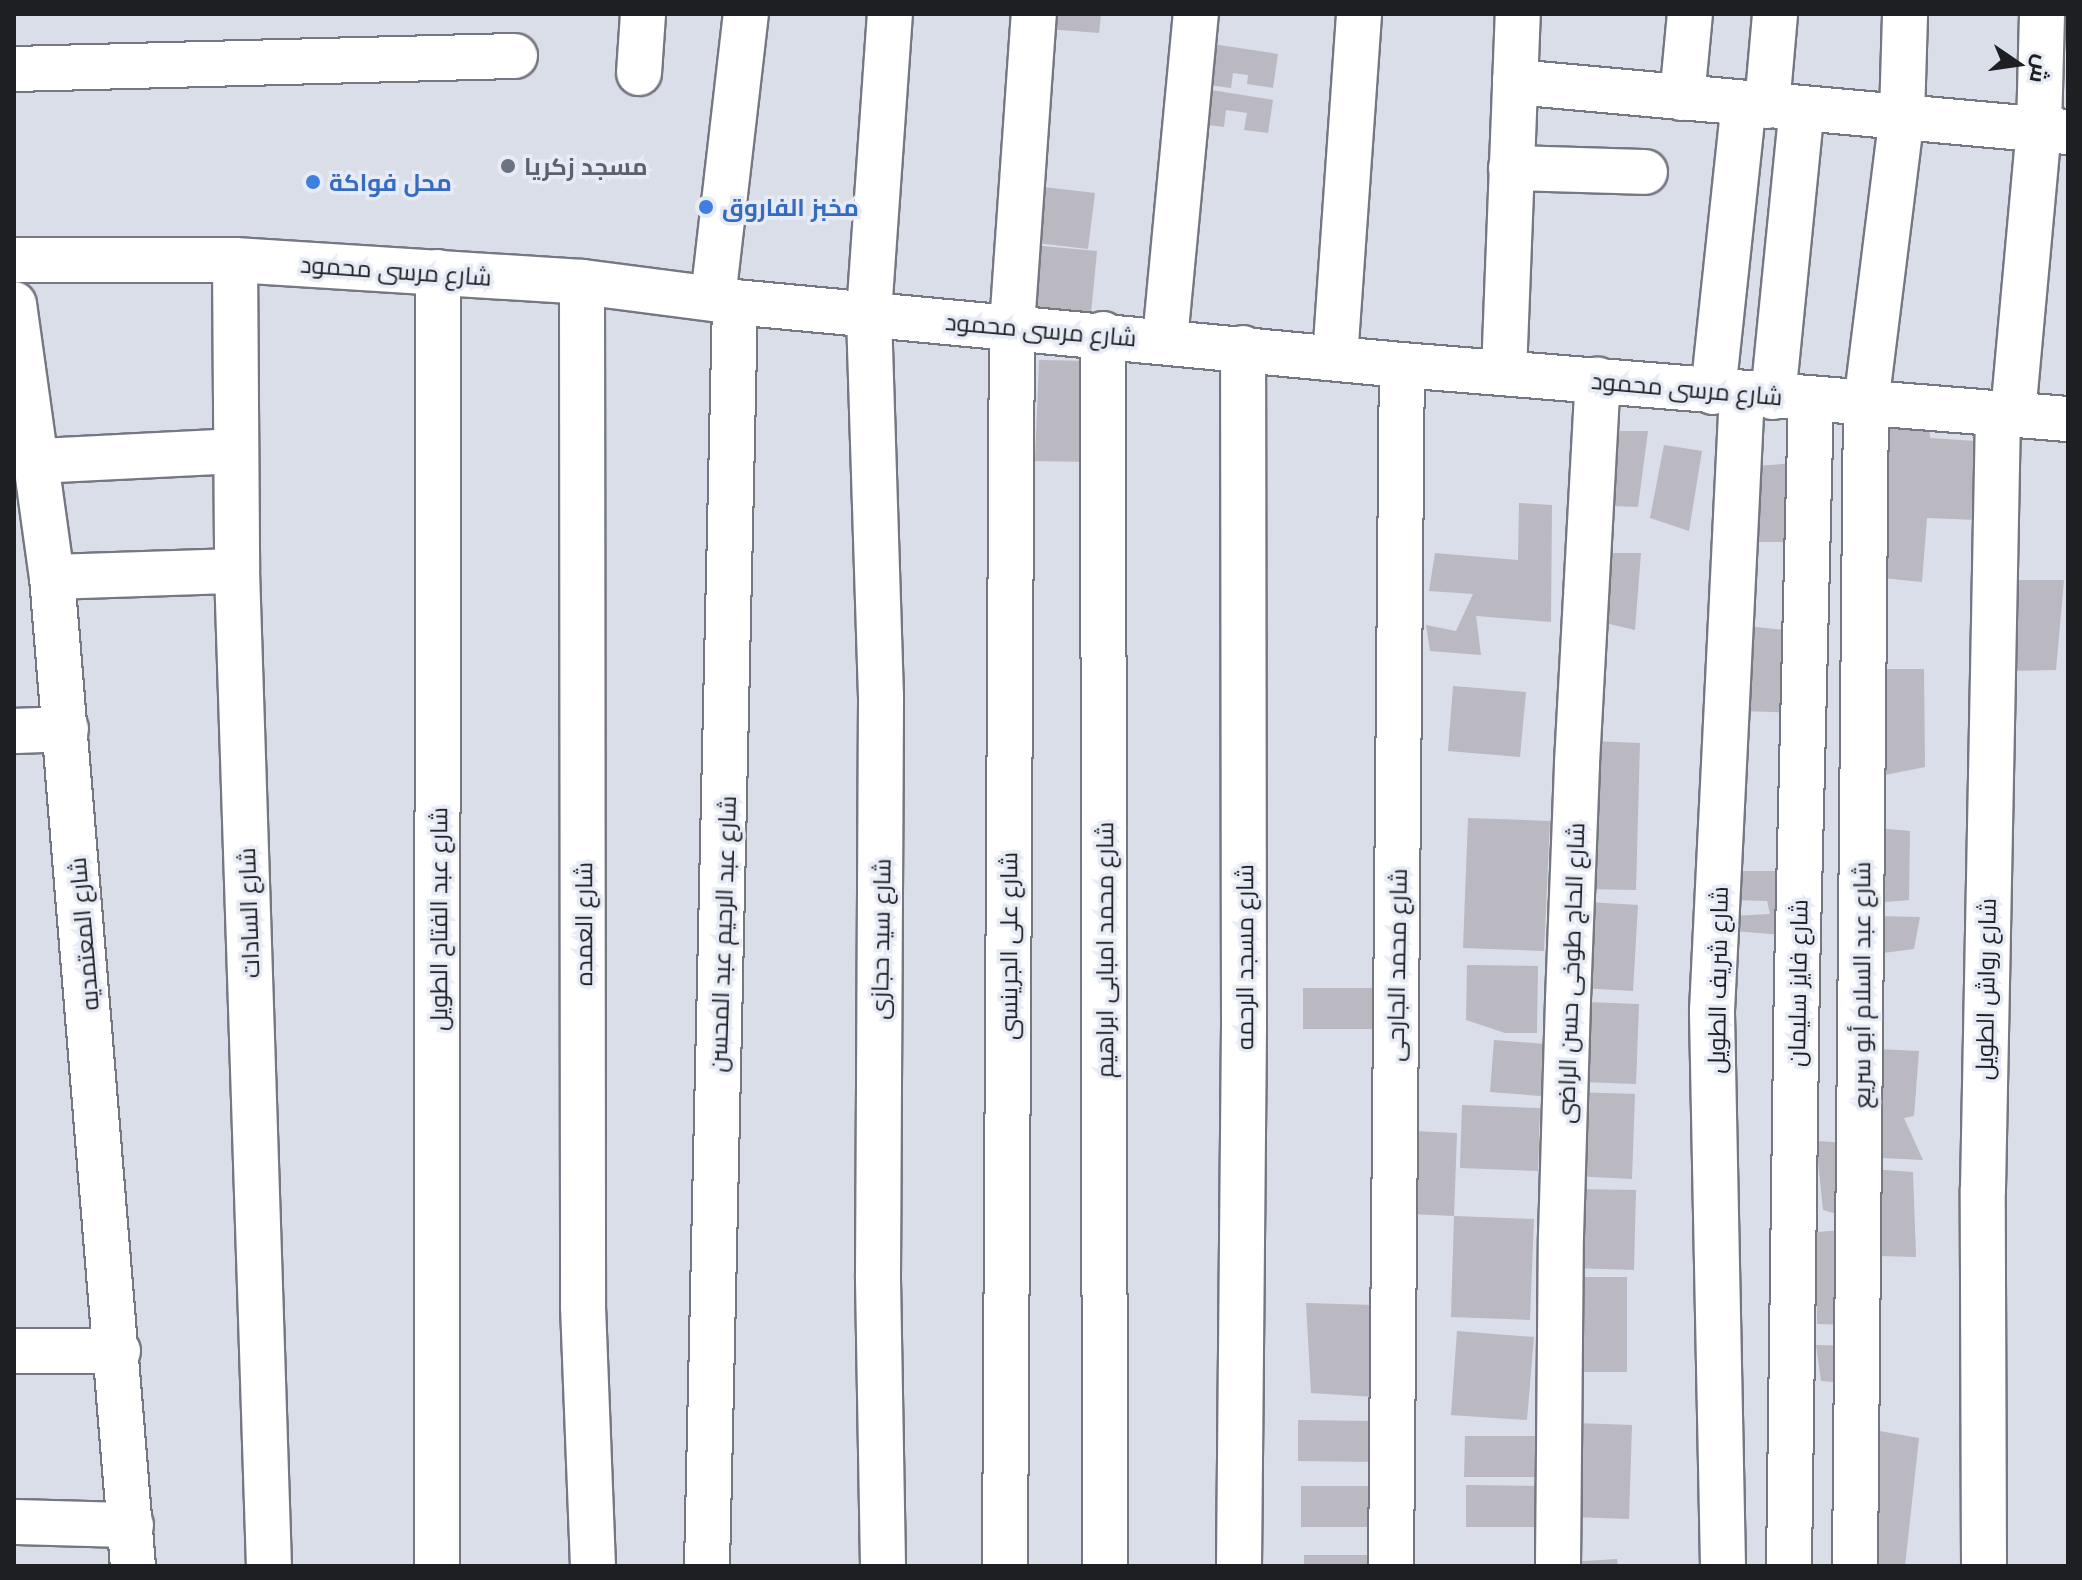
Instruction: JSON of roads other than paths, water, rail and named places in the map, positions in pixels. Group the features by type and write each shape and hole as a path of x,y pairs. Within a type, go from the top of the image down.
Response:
{"street":[{"path":"639,73 643,14"},
{"name":"شارع عبد الرحيم عبد المحسن","path":"707,1566 724,300 746,14"},
{"name":"شارع سيد حجازى","path":"883,1566 878,1245 881,713 869,313 890,14"},
{"name":"شارع على الجرينسى","path":"1005,1566 1012,326 1034,14"},
{"path":"1165,340 1196,14"},
{"path":"1335,358 1359,14"},
{"path":"1504,373 1518,14"},
{"path":"1682,98 1690,14"},
{"path":"1760,396 1775,14"},
{"name":"شارع عبد السلام أبو سريع","path":"1855,1566 1866,404 1902,116 1905,14"},
{"name":"شارع رواش الطويل","path":"1984,1566 1983,1189 2006,414 2053,131 2042,14"},
{"path":"14,69 515,56"},
{"path":"1515,82 2053,131"},
{"path":"1760,396 1771,106"},
{"path":"1511,168 1645,172"},
{"name":"شارع مرسى محمود","path":"14,260 235,260 582,282 724,300 1402,365 2068,419"},
{"name":"شارع السادات","path":"235,260 237,571 269,1566"},
{"name":"شارع عبد الفتاح الطويل","path":"437,1566 438,272"},
{"name":"شارع العمده","path":"582,282 583,1306 593,1566"},
{"name":"شارع المعتمديه","path":"14,304 20,366 38,461 30,535 52,577 132,1545"},
{"name":"شارع محمد امبابى ابراهيم","path":"1103,334 1105,1566"},
{"name":"شارع مسجد الرحمه","path":"1239,1566 1244,1025 1243,348"},
{"name":"شارع محمد الجارحى","path":"1391,1566 1402,365"},
{"name":"شارع الحاج طوخى حسن الراضى","path":"1558,1566 1561,1236 1569,984 1577,763 1598,380"},
{"name":"شارع شريف الطويل","path":"1723,1566 1712,1011 1760,396"},
{"name":"شارع فايز سليمان","path":"1760,396 1797,974 1789,1566"},
{"path":"38,461 235,451"},
{"path":"52,577 237,571"},
{"path":"14,731 66,729"},
{"path":"14,1351 118,1351"},
{"path":"14,1522 132,1545"}],"place":[{"name":"مسجد زكريا","path":"508,166"},
{"name":"محل فواكة","path":"313,182"},
{"name":"مخبز الفاروق","path":"706,207"}]}
